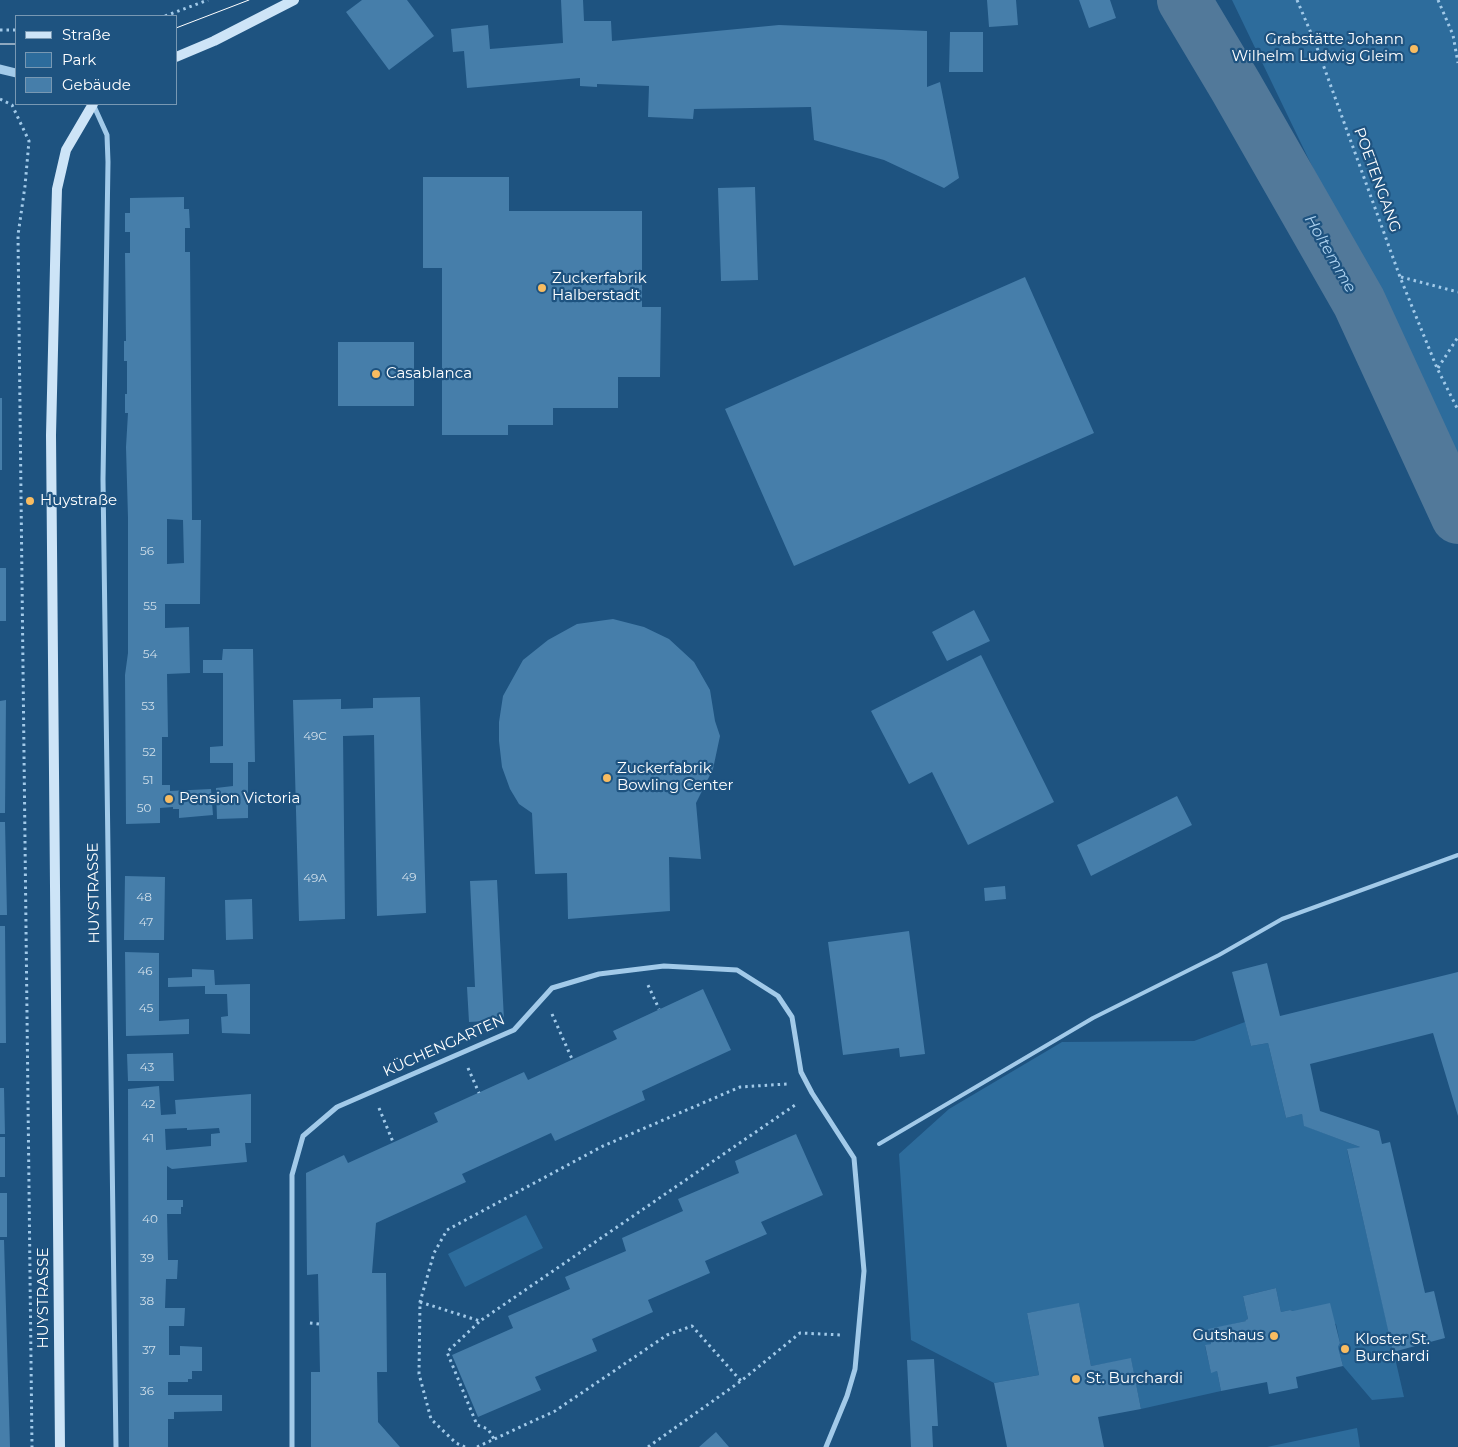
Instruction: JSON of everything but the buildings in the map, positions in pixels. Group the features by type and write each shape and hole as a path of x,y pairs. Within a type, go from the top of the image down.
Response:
{"main road":[{"path":"178,56 294,0"},
{"name":"HUYSTRASSE","path":"60,1447 51,434 56,223 57,189 66,150 92,105"}],"street":[{"path":"0,69 15,73"},
{"name":"HUYSTRASSE","path":"93,105 107,135 108,162 104,479 116,1447"},
{"name":"KÜCHENGARTEN","path":"292,1447 292,1175 303,1136 337,1107 514,1030 552,988 599,974 664,966 737,970 778,996 792,1017 801,1072 812,1094 854,1158 864,1271 855,1369 847,1396 826,1447"}],"lane":[{"path":"879,1144 1094,1018 1219,955 1282,919 1458,855"}],"path":[{"path":"168,15 208,0"},
{"name":"POETENGANG","path":"1297,0 1316,45 1400,277 1437,368 1458,410"},
{"path":"1438,0 1452,35 1458,62"},
{"path":"0,30 15,30"},
{"path":"0,99 12,105 29,141 18,235 32,1447"},
{"path":"1400,277 1458,292"},
{"path":"1437,368 1458,337"},
{"path":"641,969 659,1009"},
{"path":"544,996 572,1059"},
{"path":"462,1052 479,1093"},
{"path":"465,1447 456,1443 432,1419 419,1374 420,1302 434,1253 447,1230 603,1146 740,1087 808,1084"},
{"path":"372,1092 393,1142"},
{"path":"494,1439 488,1430 477,1425 447,1352 480,1321 812,1094"},
{"path":"420,1302 480,1321"},
{"path":"477,1447 555,1411 667,1335 692,1326 741,1380"},
{"path":"648,1447 741,1380 800,1333 858,1336"}],"green space":[{"path":"1232,0 1458,0 1458,469"},
{"path":"1245,1022 1251,1046 1268,1043 1286,1118 1302,1114 1305,1126 1360,1147 1347,1150 1404,1397 1372,1400 1343,1366 1338,1347 1340,1343 1336,1324 1290,1310 1281,1312 1276,1288 1243,1296 1248,1319 1246,1321 1208,1330 1211,1344 1205,1346 1211,1372 1217,1371 1221,1391 1141,1409 1131,1359 1091,1366 1079,1304 1027,1313 1039,1375 994,1383 911,1340 899,1154 949,1109 1062,1042 1194,1041"},
{"path":"526,1215 543,1248 465,1287 448,1254"},
{"path":"1357,1428 1360,1447 1267,1447"}],"waterway":[{"name":"Holtemme","path":"1184,0 1359,302 1458,517"}],"tram line":[{"path":"178,27 249,0"},
{"path":"0,44 15,44"}],"place":[{"name":"Grabstätte Johann Wilhelm Ludwig Gleim","path":"1414,49"},
{"name":"Zuckerfabrik Halberstadt","path":"542,288"},
{"name":"Casablanca","path":"376,374"},
{"name":"Huystraße","path":"30,501"},
{"name":"Zuckerfabrik Bowling Center","path":"607,778"},
{"name":"Pension Victoria","path":"169,799"},
{"name":"Gutshaus","path":"1274,1336"},
{"name":"Kloster St. Burchardi","path":"1345,1349"},
{"name":"St. Burchardi","path":"1076,1379"}]}
